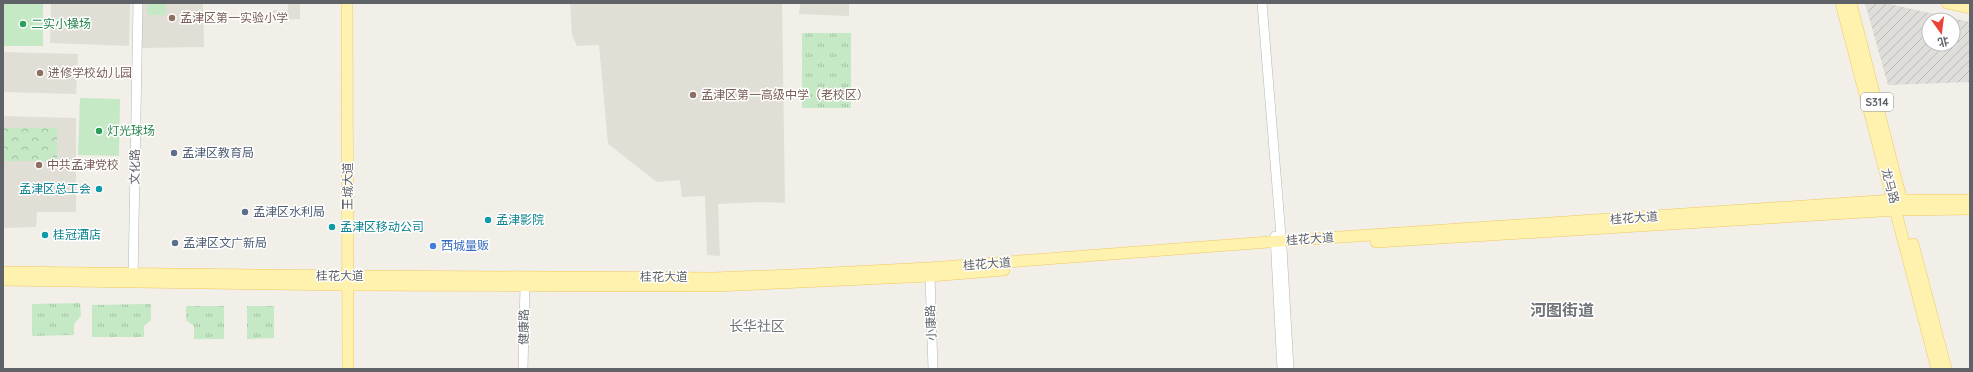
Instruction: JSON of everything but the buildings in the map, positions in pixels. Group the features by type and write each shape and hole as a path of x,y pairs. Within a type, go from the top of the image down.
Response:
{"main road":[{"name":"王城大道","path":"347,3 353,369"},
{"name":"王城大道","path":"348,369 351,281 352,3"},
{"name":"龙马路","path":"1841,3 1946,369"},
{"name":"龙马路","path":"1851,3 1937,369"},
{"path":"1947,3 1970,8"},
{"name":"桂花大道","path":"351,281 785,276 945,267 1970,200"},
{"name":"桂花大道","path":"1899,205 1970,209"},
{"name":"桂花大道","path":"3,280 133,278 525,285 714,286 930,276 1279,245"},
{"name":"桂花大道","path":"3,272 133,278"}],"street":[{"name":"文化路","path":"133,278 138,3"},
{"path":"1256,3 1279,245 1282,369"},
{"path":"1262,3 1289,369"},
{"name":"小康路","path":"930,276 933,369"},
{"name":"健康路","path":"522,369 525,285"}],"shaded area":[{"path":"51,3 130,3 129,46 50,43"},
{"name":"孟津区第一实验小学","path":"141,3 203,3 204,47 140,48"},
{"path":"288,3 300,3 300,19 273,20 273,10 288,10"},
{"name":"孟津区第一高级中学（老校区）","path":"570,3 782,3 785,203 760,202 718,204 720,256 707,255 705,196 682,197 680,180 657,182 608,144 599,45 577,46 572,35"},
{"path":"800,3 849,3 849,16 799,14"},
{"path":"1865,3 1885,3 1925,12 1921,12 1921,52 1961,52 1961,20 1970,22 1970,82 1888,85"},
{"name":"进修学校幼儿园","path":"3,52 78,54 76,94 3,92"},
{"name":"中共孟津党校","path":"3,116 76,118 76,212 37,212 36,227 3,228"}],"green space":[{"name":"二实小操场","path":"3,3 43,3 43,46 3,46"},
{"path":"147,3 166,3 166,15 147,15"},
{"path":"802,33 851,33 851,108 802,108"},
{"name":"灯光球场","path":"80,98 120,99 119,156 78,155"},
{"path":"3,128 57,128 57,161 3,161"},
{"path":"80,303 81,316 74,324 74,335 32,336 32,304"},
{"path":"151,304 151,320 144,326 144,337 92,337 92,305"},
{"path":"186,306 224,306 224,339 194,339 194,326 186,320"},
{"path":"247,306 274,306 274,338 247,339"}],"place":[{"name":"孟津区第一实验小学","path":"172,18"},
{"name":"二实小操场","path":"23,24"},
{"name":"进修学校幼儿园","path":"40,73"},
{"name":"孟津区第一高级中学（老校区）","path":"693,95"},
{"name":"灯光球场","path":"99,131"},
{"name":"孟津区教育局","path":"174,153"},
{"name":"中共孟津党校","path":"39,165"},
{"name":"孟津区总工会","path":"99,189"},
{"name":"孟津区水利局","path":"245,212"},
{"name":"孟津影院","path":"488,220"},
{"name":"孟津区移动公司","path":"332,227"},
{"name":"桂冠酒店","path":"45,235"},
{"name":"孟津区文广新局","path":"175,243"},
{"name":"西城量贩","path":"433,246"}],"district":[{"name":"河图街道","path":"1562,310"},
{"name":"长华社区","path":"757,326"}]}
